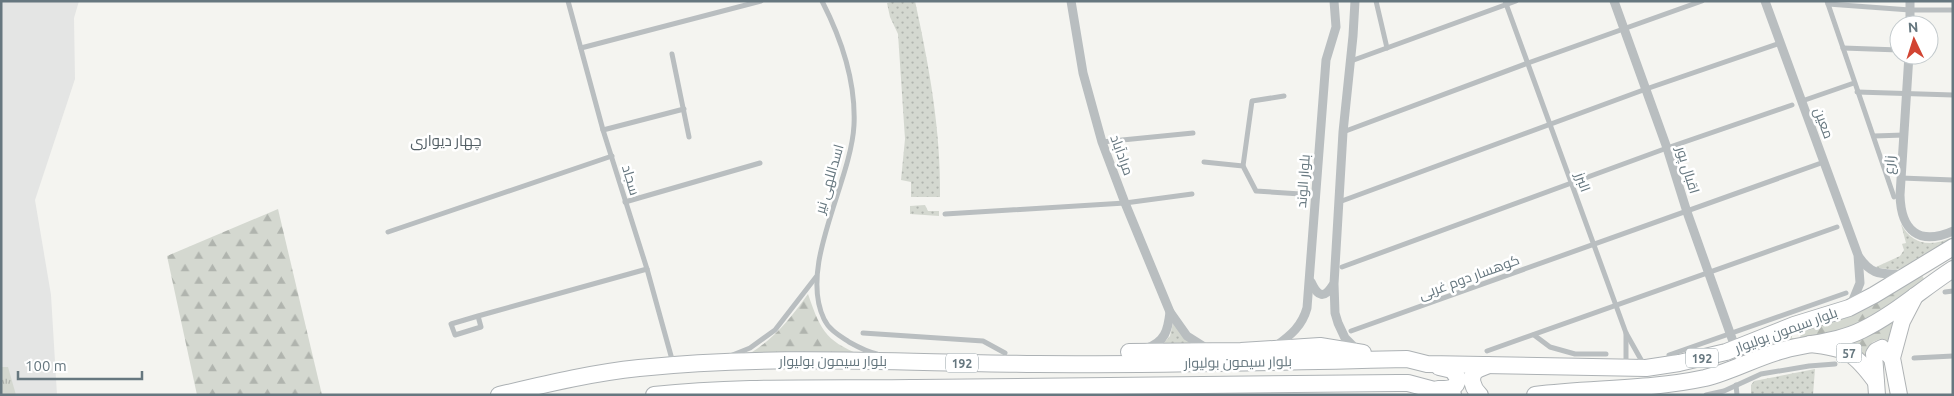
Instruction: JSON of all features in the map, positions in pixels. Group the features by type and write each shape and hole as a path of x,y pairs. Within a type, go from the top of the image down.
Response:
{"main road":[{"name":"بلوار سیمون بولیوار","path":"499,395 568,379 616,371 712,363 927,361 1097,364 1407,359 1427,364 1488,358 1646,368 1679,364 1726,352 1733,341 1907,276 1953,247"},
{"name":"بلوار سیمون بولیوار","path":"1535,395 1654,386 1707,377 1732,370 1767,355 1859,332 1888,316 1953,269"},
{"path":"1892,358 1902,321 1915,296"},
{"name":"57","path":"1810,344 1840,348 1847,351 1865,368 1877,389"},
{"path":"927,361 1005,352 1212,351 1320,346 1358,351 1382,359"},
{"path":"1877,389 1873,358 1876,350 1882,348 1886,349 1892,358 1899,395"},
{"path":"1480,395 1473,386 1473,375 1488,358"},
{"path":"1427,364 1452,370 1458,378 1457,384 1452,388 1431,389"},
{"name":"بلوار سیمون بولیوار","path":"668,394 841,392 1054,386 1398,383 1453,395"},
{"path":"1002,395 1054,386"}],"street":[{"name":"سجاد","path":"568,1 604,130 647,268 674,365"},
{"path":"581,48 761,1"},
{"name":"اسداللهی نیر","path":"822,1 838,39 850,82 853,94 854,126 848,161 825,232 816,277 824,320 835,333 874,354 927,361"},
{"name":"مرادآباد","path":"1071,1 1083,73 1102,142 1125,203 1170,312 1187,336 1212,351"},
{"name":"بلوار الوند","path":"1272,348 1290,336 1305,317 1310,282 1326,60 1336,27 1334,1"},
{"path":"1355,1 1351,61 1342,132 1334,284 1335,313 1338,322 1346,338 1358,351"},
{"path":"1376,1 1387,48"},
{"path":"1351,61 1506,3 1516,1"},
{"name":"اقبال پور","path":"1614,1 1733,341"},
{"path":"1342,132 1702,1"},
{"name":"معین","path":"1765,1 1858,255 1860,283 1847,300"},
{"path":"1894,197 1827,2 1910,5 1953,10"},
{"name":"البرز","path":"1506,3 1626,333 1646,368"},
{"path":"1338,202 1646,89 1780,43"},
{"path":"1843,48 1889,50"},
{"path":"672,54 689,138"},
{"name":"زارع","path":"1909,65 1902,178 1902,215 1908,226 1915,232 1932,238 1953,231"},
{"path":"1802,101 1854,84"},
{"path":"1857,92 1953,95"},
{"path":"1284,96 1252,101 1242,166 1256,191 1316,195"},
{"path":"1342,267 1667,148 1792,105"},
{"path":"604,130 684,110"},
{"path":"1102,142 1193,133"},
{"path":"1874,136 1905,135"},
{"path":"388,232 612,156"},
{"path":"1204,162 1242,166"},
{"name":"کوهسار دوم غربی","path":"1351,331 1824,162"},
{"path":"625,202 760,163"},
{"path":"1902,178 1953,180"},
{"path":"945,214 1125,203 1192,194"},
{"path":"1488,358 1534,335 1837,227"},
{"name":"معین","path":"1858,255 1870,270 1907,276"},
{"path":"478,316 481,328 455,335 451,324 478,316 647,268"},
{"name":"اسداللهی نیر","path":"712,363 750,348 775,330 816,277"},
{"path":"1310,282 1314,290 1323,295 1327,294 1334,284"},
{"path":"1945,292 1953,291"},
{"path":"1136,352 1154,346 1163,339 1167,331 1170,312"},
{"path":"863,333 983,341 1005,352"},
{"path":"1623,368 1626,360 1626,333"},
{"path":"1534,335 1550,347 1567,352 1575,354 1606,354"},
{"path":"1669,355 1733,341"},
{"path":"1914,358 1953,356"},
{"path":"1706,395 1724,391 1761,374 1835,364"},
{"path":"1736,386 1737,395"},
{"path":"1608,395 1623,388"}],"shaded area":[{"path":"1,1 79,1 74,18 75,79 35,200 51,295 57,395 1,395"}],"green space":[{"path":"915,1 933,98 940,172 940,197 911,197 911,182 901,180 905,139 898,34 890,17 887,3"},
{"path":"925,205 928,211 939,211 939,216 910,214 910,206"},
{"path":"278,209 322,395 197,395 167,256"},
{"path":"1901,224 1911,237 1923,242 1937,242 1953,237 1953,241 1908,266 1896,270 1876,267 1900,256 1904,250 1902,244 1906,243"},
{"path":"1921,273 1925,281 1859,325 1801,340 1799,329"},
{"path":"808,294 822,328 828,335 843,347 867,358 749,354 766,342 781,327"},
{"path":"1899,317 1891,352 1880,339 1873,342 1868,347 1870,363 1838,342"},
{"path":"1173,323 1197,347 1161,346 1170,336"},
{"path":"1792,334 1792,338 1797,339 1731,361 1729,355"},
{"path":"1,367 8,367 16,395 1,395"},
{"path":"1815,369 1813,395 1751,395 1751,385 1754,381"}],"district":[{"name":"چهار دیواری","path":"446,140"}]}
